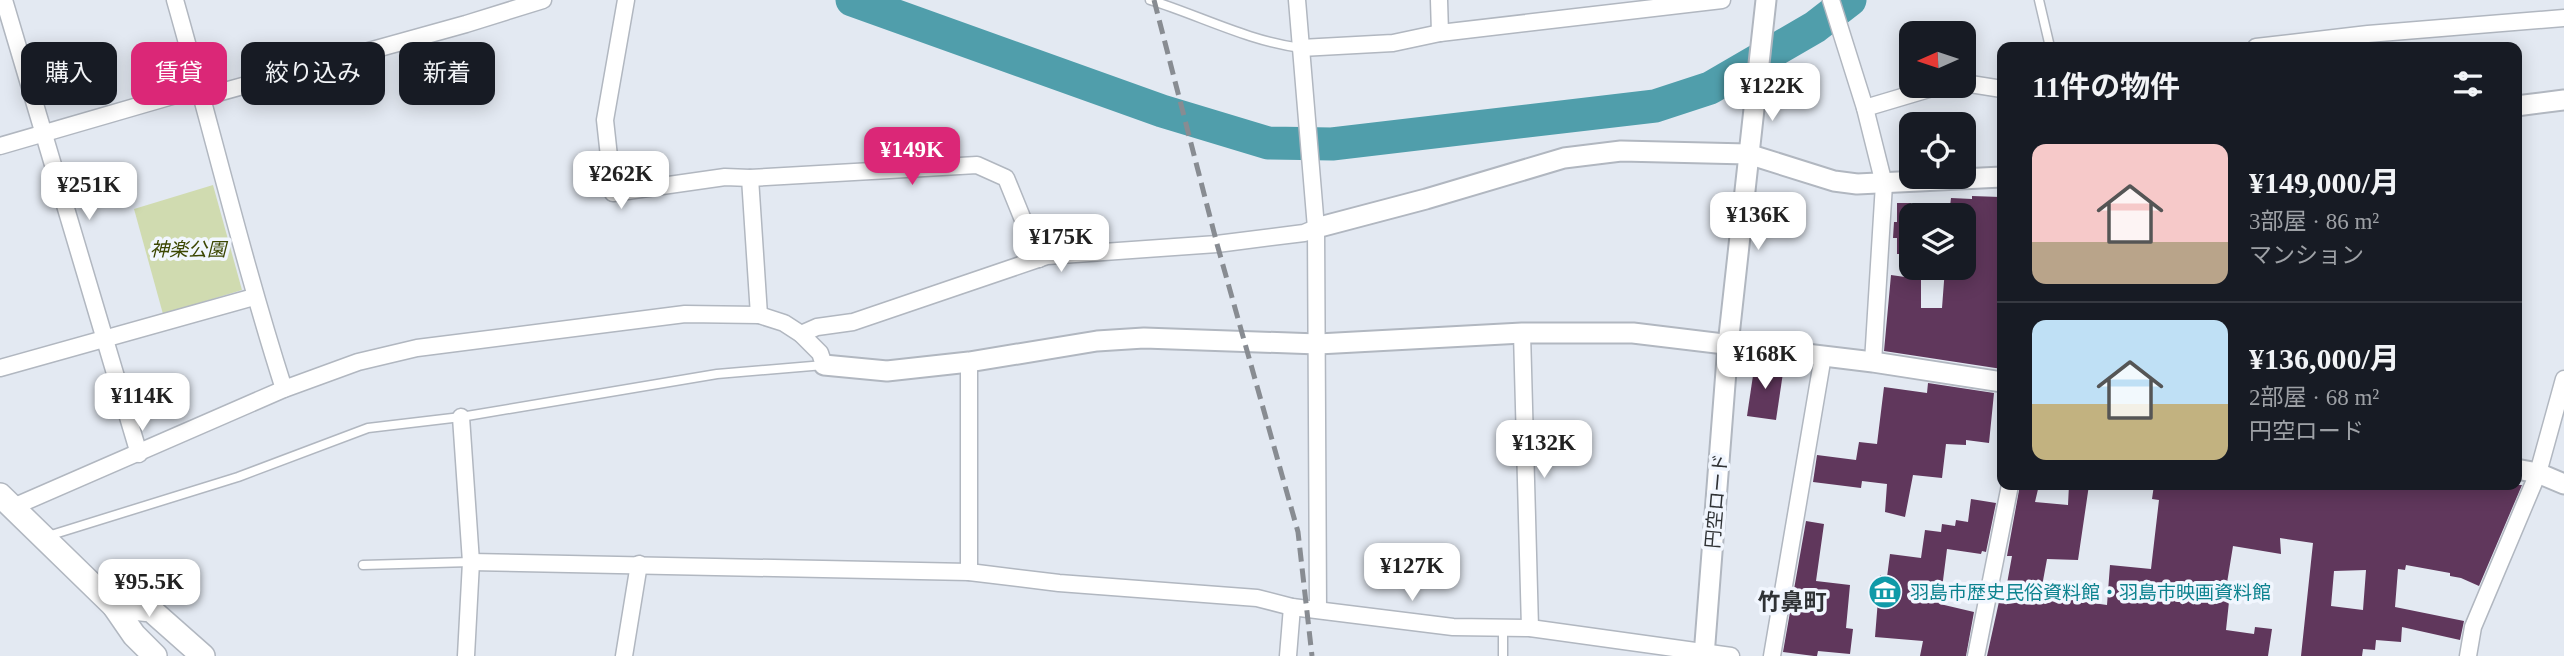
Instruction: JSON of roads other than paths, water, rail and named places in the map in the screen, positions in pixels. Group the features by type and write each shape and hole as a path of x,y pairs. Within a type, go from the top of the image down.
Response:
{"main road":[{"path":"4,505 44,538 114,606 134,635 155,656"},
{"path":"114,606 151,610 203,656"}],"street":[{"path":"4,0 139,454"},
{"path":"175,0 187,42"},
{"path":"227,86 466,24 543,0"},
{"path":"626,0 605,120 613,193 725,177 750,178 977,165 1006,178 1039,259"},
{"path":"1297,0 1316,228 1318,609"},
{"path":"1439,0 1440,33"},
{"path":"1301,48 1393,43 1440,33 1630,6 1722,0"},
{"name":"円空ロード","path":"1704,654 1728,345 1766,0"},
{"path":"1831,0 1865,108 1884,184 1873,362"},
{"path":"2299,42 2564,18"},
{"path":"1976,85 1997,88"},
{"path":"1865,108 1899,98"},
{"path":"2522,105 2564,100"},
{"path":"0,146 153,105"},
{"path":"205,105 254,297 284,389"},
{"path":"801,334 817,327 853,322 1047,256 1217,244 1304,233 1564,158 1621,151 1748,155 1834,181 1884,184 1997,177"},
{"path":"750,178 759,315"},
{"path":"0,368 254,297"},
{"path":"4,505 139,454 284,389 358,362 417,348 685,314 759,315 784,323 801,334 820,352 824,365 887,371 969,362 1097,341 1132,339 1318,344 1522,333 1633,334 1873,362 1997,381"},
{"path":"1522,333 1530,628"},
{"path":"1772,656 1823,356"},
{"path":"969,362 969,572"},
{"path":"2468,656 2473,627 2538,473 2564,379"},
{"path":"461,417 471,562 466,656"},
{"path":"2522,470 2538,473 2564,484"},
{"path":"1976,656 2009,490"},
{"path":"471,562 969,572 1059,583 1257,598 1292,607 1453,626 1530,628 1731,656"},
{"path":"624,656 639,564"},
{"path":"1288,656 1292,607"}],"lane":[{"path":"1150,0 1254,38 1301,48"},
{"path":"2039,0 2049,42"},
{"path":"44,538 238,477 368,428 461,417 717,373 824,365"},
{"path":"363,565 471,562"},
{"path":"1502,626 1503,656"}],"waterway":[{"path":"852,0 1162,111 1268,143 1332,144 1655,106 1710,88 1815,27 1850,0"}],"railway":[{"path":"1154,0 1217,244 1298,532 1312,656"}],"place":[{"name":"羽島市歴史民俗資料館・羽島市映画資料館","path":"1885,592"}],"district":[{"name":"竹鼻町","path":"1792,602"}],"park label":[{"name":"神楽公園","path":"188,249"}]}
